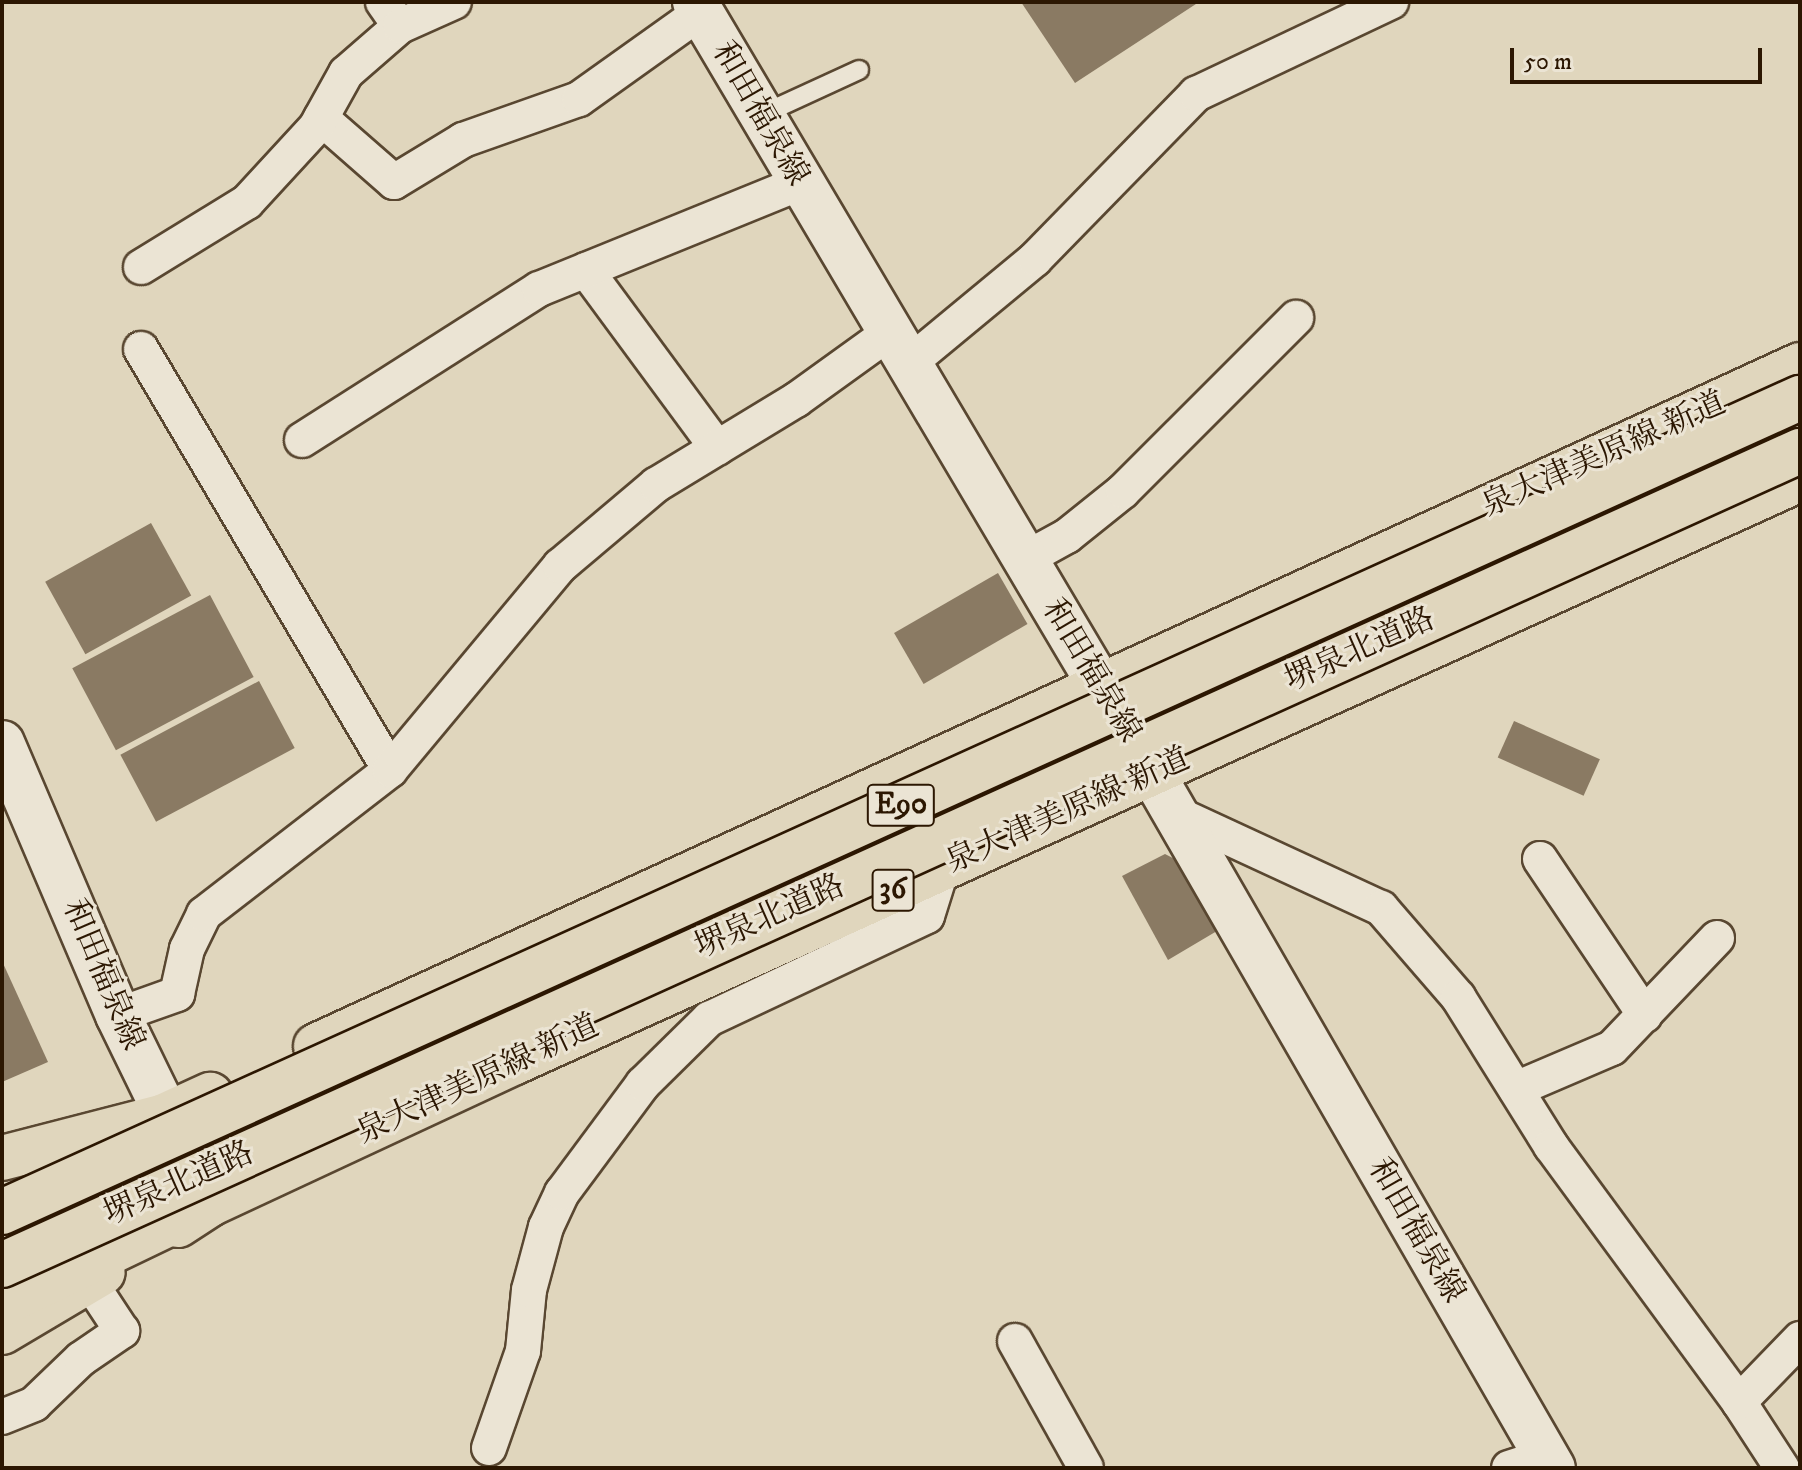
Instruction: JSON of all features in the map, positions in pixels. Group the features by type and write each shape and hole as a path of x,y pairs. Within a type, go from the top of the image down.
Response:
{"main road":[{"name":"和田福泉線","path":"698,7 1097,685 1152,773 1536,1464"},
{"name":"泉大津美原線 新道","path":"2,1158 164,1116 1097,685 1800,365"},
{"name":"堺泉北道路","path":"2,1212 1800,398"},
{"name":"堺泉北道路","path":"2,1265 1800,451"},
{"name":"泉大津美原線 新道","path":"2,1332 210,1204 1800,479"},
{"name":"和田福泉線","path":"2,743 118,1015 164,1116 210,1204"},
{"path":"2,1188 164,1116"},
{"path":"2,1304 210,1204"}],"street":[{"path":"141,267 247,202 321,118 346,73 391,14 454,2"},
{"path":"118,1015 177,994 187,949 204,914 390,770 560,566 656,485 796,400 898,349 1035,259 1196,94 1385,3"},
{"path":"321,118 394,182 463,140 579,99 698,7"},
{"path":"302,440 539,289 800,183"},
{"path":"586,270 717,448"},
{"path":"1025,559 1067,536 1123,491 1296,318"},
{"path":"141,349 390,770"},
{"path":"1175,813 1381,908 1458,997 1569,1170 1739,1402 1782,1468"},
{"path":"1540,859 1645,1015"},
{"path":"489,1448 523,1351 529,1290 546,1227 562,1193 643,1084 709,1019 927,916 942,868"},
{"path":"1516,1089 1612,1048 1717,938"},
{"path":"2,1417 34,1404 81,1359 122,1331 89,1281"},
{"path":"1739,1402 1800,1339"},
{"path":"1015,1341 1086,1468"}],"lane":[{"path":"761,115 859,70"}],"building":[{"path":"1021,2 1199,2 1075,83"},
{"path":"151,523 191,596 85,654 45,582"},
{"path":"998,573 1028,624 924,684 894,633"},
{"path":"210,595 254,677 116,750 72,668"},
{"path":"259,681 295,748 156,822 120,755"},
{"path":"1514,721 1600,759 1584,796 1498,758"},
{"path":"1165,854 1190,867 1222,928 1168,960 1122,876"},
{"path":"2,961 48,1062 2,1082"}]}
